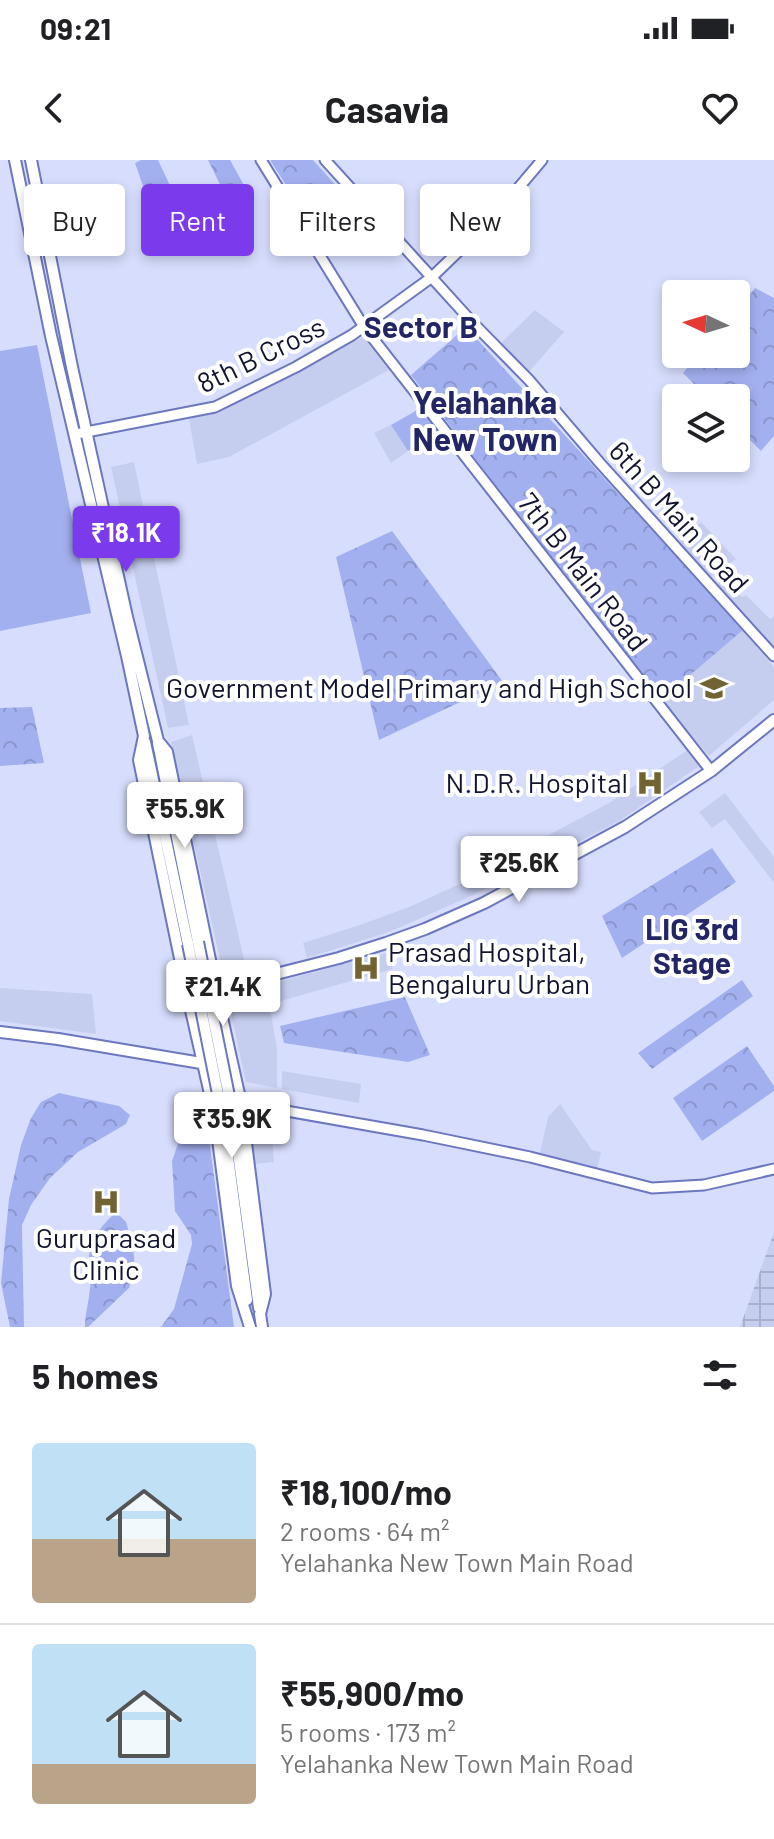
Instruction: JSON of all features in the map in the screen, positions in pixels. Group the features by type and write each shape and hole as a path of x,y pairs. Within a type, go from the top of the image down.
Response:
{"main road":[{"path":"15,160 51,336 82,433 158,741 262,1327"},
{"path":"31,160 127,656 193,943"},
{"path":"188,997 339,958 425,929 520,884 625,827 711,771 774,720"},
{"path":"144,736 139,760 188,997 204,1064 223,1117 250,1325"},
{"path":"158,741 167,752 241,1103 265,1294 260,1314"},
{"path":"0,1032 204,1064 232,1059"}],"street":[{"name":"7th B Main Road","path":"261,160 364,327 711,771"},
{"name":"6th B Main Road","path":"325,160 529,380 774,656"},
{"name":"8th B Cross","path":"82,433 215,407 296,367 364,327 432,277 493,218 542,160"},
{"path":"223,1117 241,1103 530,1157 652,1188 704,1185 774,1169"}],"shaded area":[{"path":"535,310 564,332 527,374 500,344"},
{"path":"363,337 389,370 229,457 197,464 189,419 217,412"},
{"path":"391,425 408,451 391,463 374,433"},
{"path":"134,462 189,725 168,728 111,467"},
{"path":"701,522 736,559 709,578 678,543"},
{"path":"723,580 742,597 746,595 770,619 774,616 774,652 715,585"},
{"name":"Government Model Primary and High School","path":"743,630 774,667 774,700 709,756 661,700"},
{"path":"192,735 247,972 224,977 171,742"},
{"path":"689,749 701,765 619,821 535,865 526,847 609,803"},
{"path":"725,793 774,857 774,883 725,819 712,828 699,812"},
{"path":"517,855 524,869 469,897 389,932 307,958 303,943 409,907"},
{"path":"386,953 393,969 274,1003 269,984"},
{"path":"266,985 277,1049 277,1088 246,1082 227,995"},
{"path":"0,988 92,994 96,1034 0,1021"},
{"path":"282,1071 361,1084 359,1103 282,1089"},
{"path":"560,1104 592,1150 601,1152 597,1170 539,1157 548,1117"},
{"path":"247,1108 288,1116 290,1135 272,1137 274,1162 253,1164"},
{"path":"774,1232 774,1327 740,1327"}],"green space":[{"path":"158,160 169,184 142,184 135,163"},
{"path":"208,160 230,160 243,184 220,184"},
{"path":"270,160 313,160 335,184 285,184"},
{"path":"755,288 774,298 774,436 761,451 750,440 750,384 694,384 683,373 687,368 750,368 750,294"},
{"path":"466,327 743,630 661,700 411,375"},
{"path":"37,345 91,613 0,631 0,351"},
{"path":"419,409 439,430 408,451 391,425"},
{"path":"392,531 503,682 379,740 336,557"},
{"path":"32,707 44,763 0,766 0,708"},
{"path":"712,848 736,882 622,958 602,916"},
{"path":"742,980 753,996 652,1069 638,1053"},
{"path":"405,997 430,1055 408,1062 284,1043 280,1026"},
{"path":"747,1046 774,1086 774,1091 702,1141 673,1098"},
{"path":"59,1093 119,1106 130,1115 126,1124 78,1152 50,1178 31,1205 22,1225 24,1327 10,1327 1,1283 9,1199 21,1145 31,1118 41,1102"},
{"path":"208,1131 234,1327 161,1327 174,1309 192,1244 191,1235 175,1211 172,1161 179,1141"},
{"path":"116,1212 126,1222 135,1269 129,1288 85,1327 92,1244"}],"place":[{"name":"Government Model Primary and High School","path":"714,688"},
{"name":"N.D.R. Hospital","path":"650,783"},
{"name":"Prasad Hospital, Bengaluru Urban","path":"366,968"},
{"name":"Guruprasad Clinic","path":"106,1202"}],"district":[{"name":"Sector B","path":"421,328"},
{"name":"Yelahanka New Town","path":"485,422"},
{"name":"LIG 3rd Stage","path":"692,947"}]}
